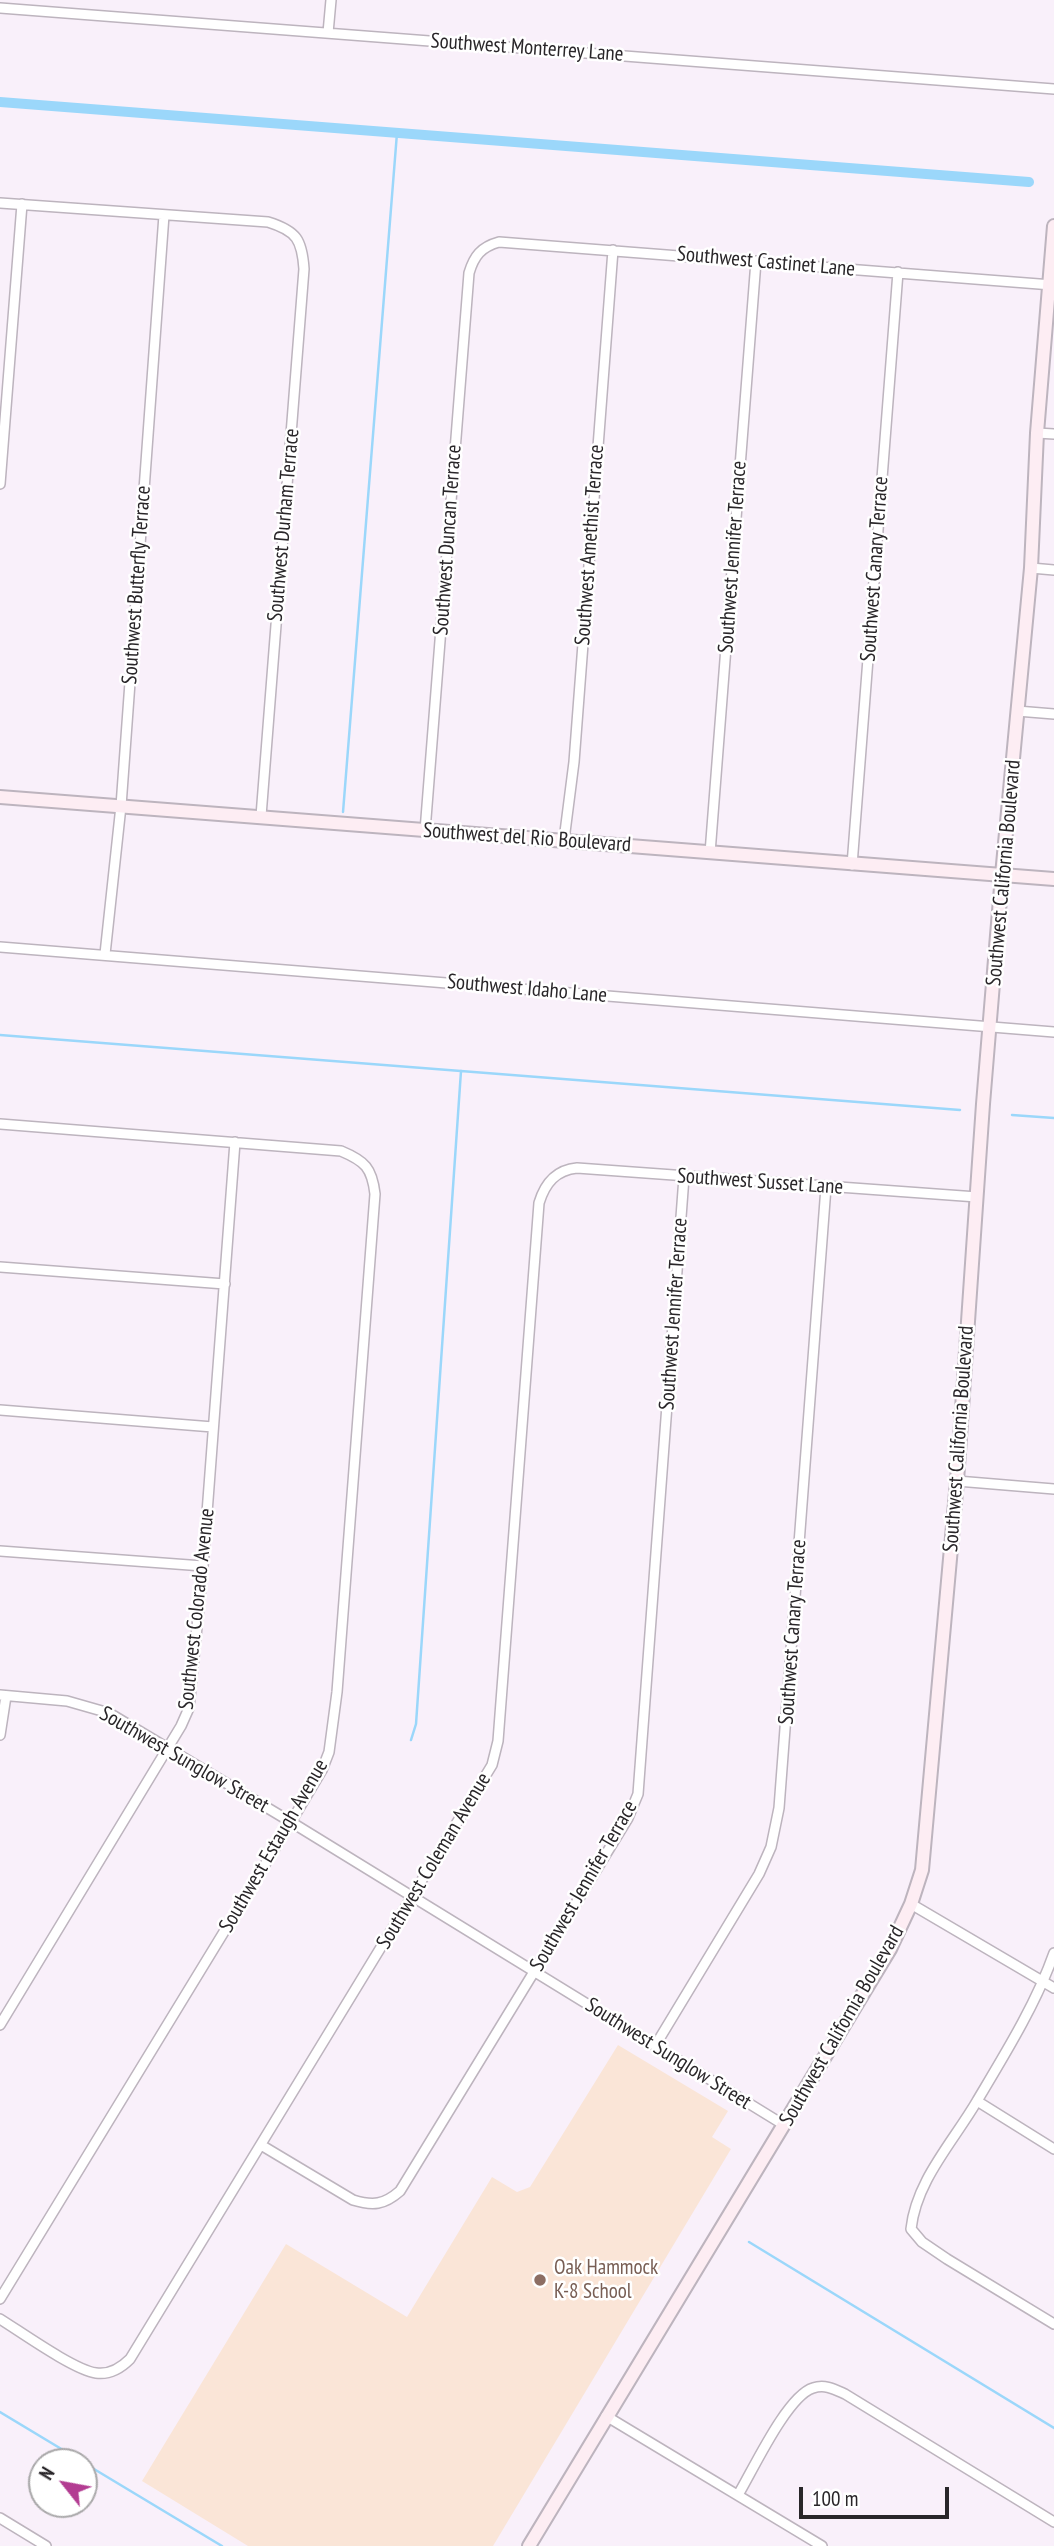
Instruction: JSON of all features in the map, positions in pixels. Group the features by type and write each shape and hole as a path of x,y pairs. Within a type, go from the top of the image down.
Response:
{"street":[{"path":"328,33 331,0"},
{"name":"Southwest Monterrey Lane","path":"0,8 1054,89"},
{"path":"0,203 164,215"},
{"path":"0,484 22,204"},
{"name":"Southwest Durham Terrace","path":"164,215 268,222 296,236 302,248 304,269 261,816"},
{"name":"Southwest Butterfly Terrace","path":"105,954 121,806 164,215"},
{"name":"Southwest California Boulevard","path":"529,2546 890,1949 911,1904 922,1870 957,1480 1002,875 1031,568 1037,433 1052,285 1054,226"},
{"name":"Southwest Castinet Lane","path":"480,251 499,242 1052,285"},
{"name":"Southwest Amethist Terrace","path":"564,840 574,762 613,250"},
{"name":"Southwest Duncan Terrace","path":"425,831 469,273 480,251"},
{"name":"Southwest Jennifer Terrace","path":"710,853 755,261"},
{"name":"Southwest Canary Terrace","path":"852,865 898,272"},
{"path":"1037,433 1054,435"},
{"path":"1031,568 1054,570"},
{"path":"1017,711 1054,714"},
{"name":"Southwest del Rio Boulevard","path":"0,797 852,865 1054,878"},
{"name":"Southwest Idaho Lane","path":"0,947 1054,1032"},
{"path":"0,1124 235,1142"},
{"name":"Southwest Estaugh Avenue","path":"0,2300 322,1770 333,1727 375,1194 373,1179 358,1158 341,1151 235,1142"},
{"name":"Southwest Colorado Avenue","path":"0,2025 190,1708 235,1142"},
{"name":"Southwest Susset Lane","path":"549,1182 561,1171 577,1168 977,1197"},
{"name":"Southwest Jennifer Terrace","path":"261,2145 353,2200 369,2205 380,2204 400,2191 628,1818 638,1794 684,1177"},
{"name":"Southwest Coleman Avenue","path":"0,2319 92,2372 104,2373 118,2369 135,2350 492,1765 498,1741 539,1203 549,1182"},
{"name":"Southwest Canary Terrace","path":"655,2046 759,1874 771,1847 779,1808 826,1187"},
{"path":"0,1266 225,1284"},
{"path":"0,1410 213,1427"},
{"path":"957,1480 1054,1489"},
{"path":"0,1551 203,1566"},
{"path":"0,1735 3,1696"},
{"name":"Southwest Sunglow Street","path":"3,1696 66,1701 109,1713 784,2125"},
{"path":"911,1904 1054,1988"},
{"path":"1054,1953 1044,1982 977,2101 923,2186 913,2209 911,2229 922,2242 947,2259 1054,2324"},
{"path":"977,2101 1054,2149"},
{"path":"738,2495 790,2406 810,2389 823,2386 845,2394 1054,2522"},
{"path":"606,2416 822,2546"},
{"path":"0,2518 46,2546"}],"shaded area":[{"name":"Oak Hammock K-8 School","path":"618,2045 728,2111 712,2137 731,2149 493,2546 248,2546 142,2481 286,2244 407,2317 492,2177 517,2192 530,2187"}],"waterway":[{"path":"0,102 1029,182"},
{"path":"343,812 397,133"},
{"path":"0,1035 960,1110"},
{"path":"411,1740 416,1724 461,1071"},
{"path":"1012,1115 1054,1118"},
{"path":"749,2242 1054,2428"},
{"path":"0,2412 60,2448"},
{"path":"98,2471 222,2546"}],"place":[{"name":"Oak Hammock K-8 School","path":"540,2280"}]}
